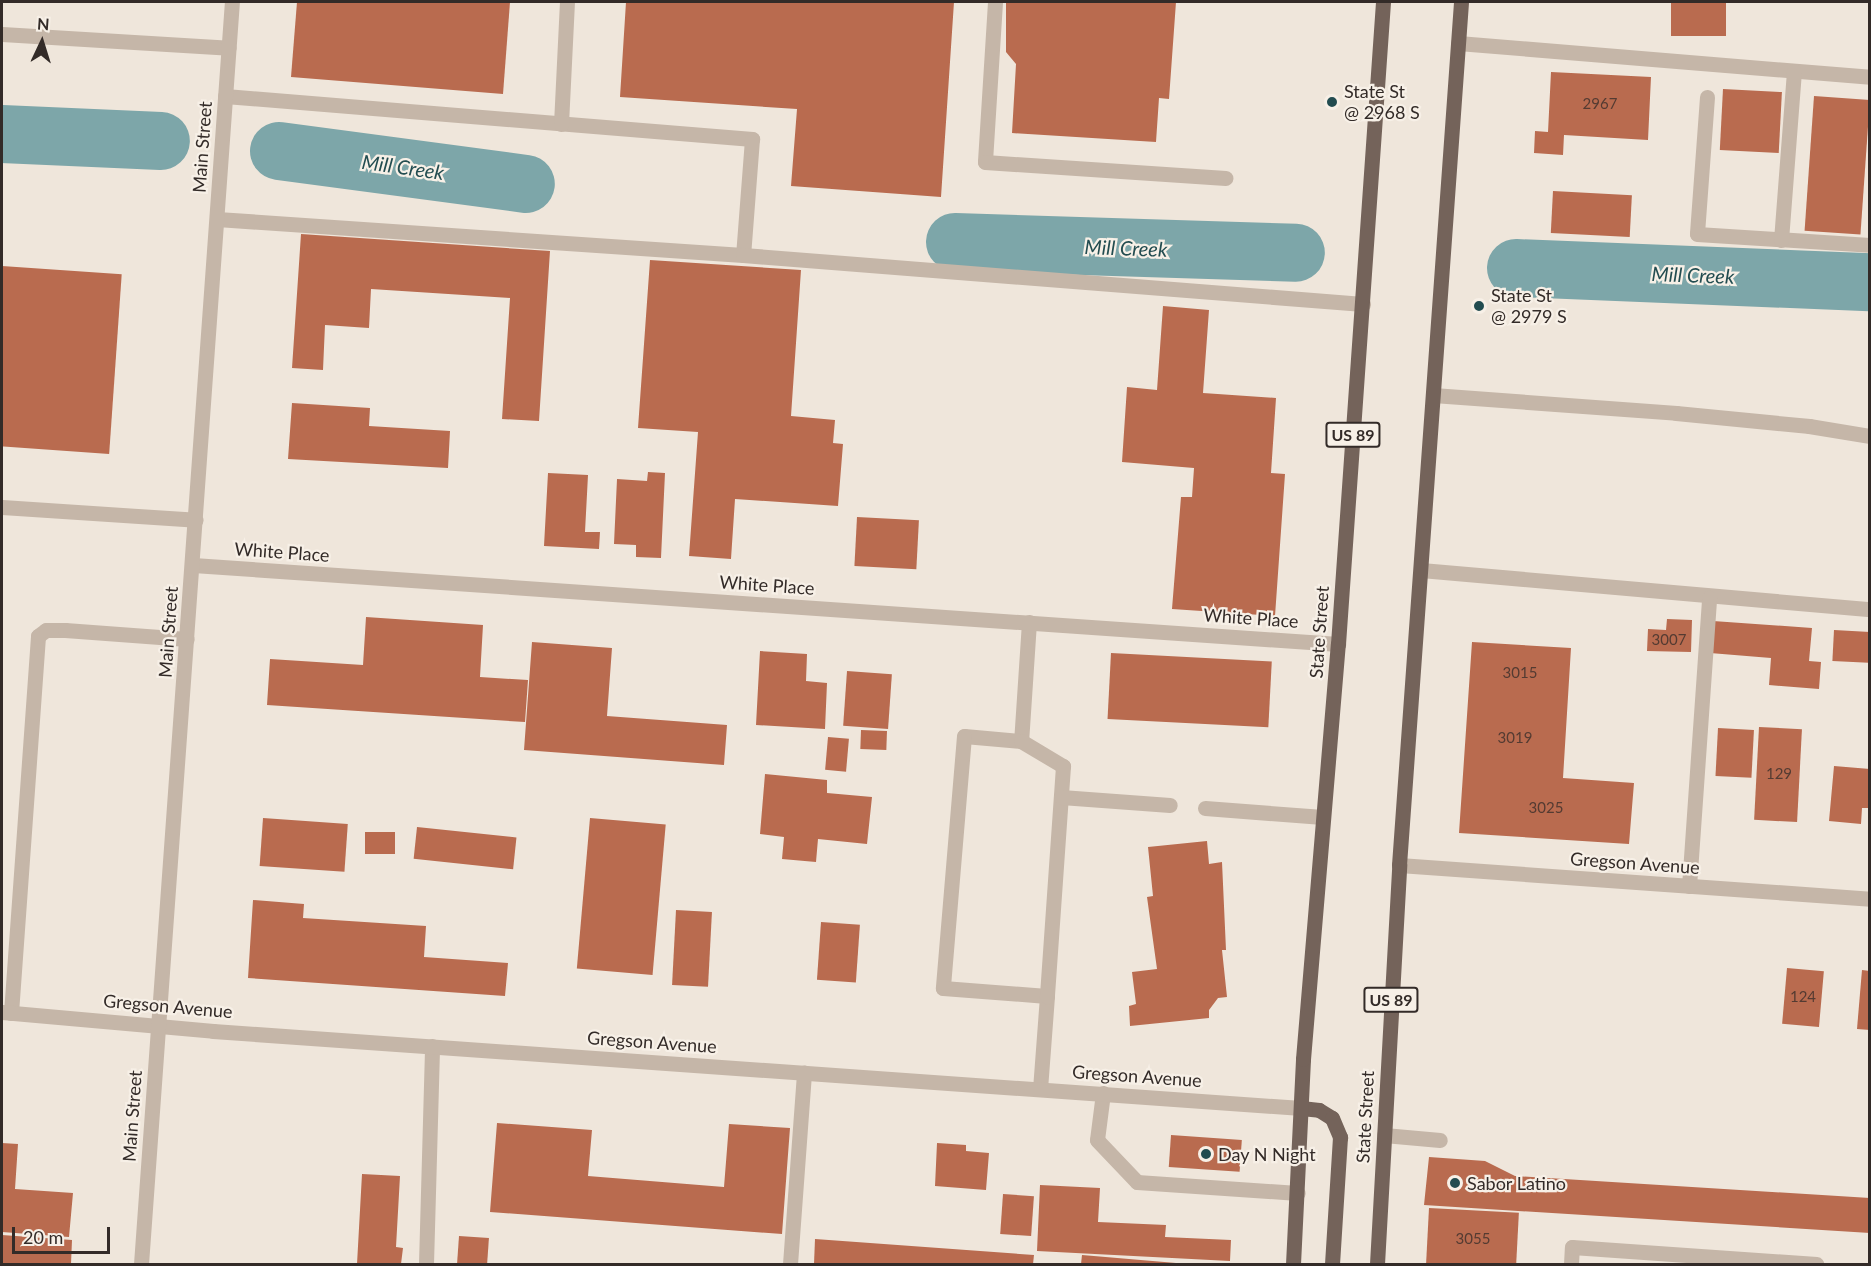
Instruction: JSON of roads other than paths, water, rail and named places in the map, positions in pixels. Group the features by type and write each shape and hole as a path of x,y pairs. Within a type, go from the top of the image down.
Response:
{"main road":[{"name":"State Street","path":"1293,1264 1301,1108 1338,644 1383,2"},
{"name":"State Street","path":"1377,1264 1399,866 1461,2"},
{"path":"1301,1108 1319,1110 1332,1118 1340,1137 1332,1264"}],"street":[{"name":"Main Street","path":"141,1264 232,2"},
{"path":"561,124 567,2"},
{"path":"995,2 985,162 1225,178"},
{"path":"2,34 229,48"},
{"path":"1458,43 1869,77"},
{"path":"1781,240 1794,71"},
{"path":"225,96 752,139 743,255"},
{"path":"1707,97 1697,234 1869,245"},
{"path":"217,219 743,255 1363,304"},
{"path":"1433,395 1709,416 1869,436"},
{"path":"2,507 196,520"},
{"name":"White Place","path":"193,565 1338,644"},
{"path":"1421,570 1628,585 1709,598 1869,609"},
{"path":"1689,886 1709,598"},
{"path":"1021,741 1029,622"},
{"path":"6,1012 38,636 46,630 65,630 187,639"},
{"path":"1040,1089 1047,996 1063,766 1021,741 964,736 944,988 1047,996"},
{"path":"1061,797 1170,805"},
{"path":"1205,808 1323,817"},
{"name":"Gregson Avenue","path":"1399,866 1869,899"},
{"name":"Gregson Avenue","path":"6,1012 432,1046 1301,1108"},
{"path":"426,1264 431,1215 432,1046"},
{"path":"790,1264 804,1072"},
{"path":"1103,1094 1097,1140 1137,1182 1298,1193"},
{"path":"1384,1136 1440,1140"},
{"path":"1571,1264 1572,1247 1816,1264"}],"waterway":[{"name":"Mill Creek","path":"2,134 161,141"},
{"name":"Mill Creek","path":"279,151 526,184"},
{"name":"Mill Creek","path":"955,242 1296,253"},
{"name":"Mill Creek","path":"1516,268 1870,282"}],"place":[{"name":"State St @ 2968 S","path":"1332,102"},
{"name":"State St @ 2979 S","path":"1479,306"},
{"name":"Day N Night","path":"1206,1154"},
{"name":"Sabor Latino","path":"1455,1183"}]}
